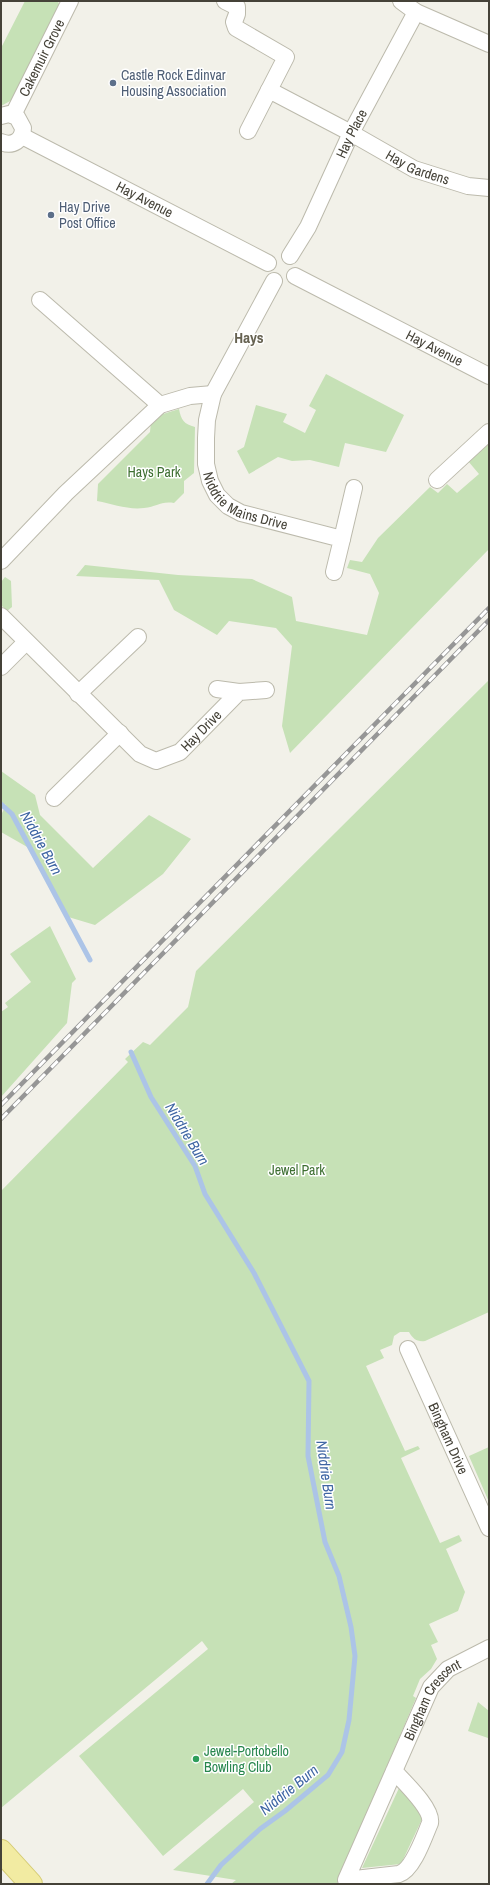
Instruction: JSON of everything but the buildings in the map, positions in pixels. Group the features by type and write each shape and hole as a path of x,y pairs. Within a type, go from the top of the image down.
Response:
{"main road":[{"path":"1,1851 31,1884"}],"street":[{"name":"Cakemuir Grove","path":"7,116 70,1"},
{"path":"225,1 237,7 237,14 234,22 236,28 286,57 248,131"},
{"path":"401,1 416,12 489,44"},
{"name":"Hay Place","path":"290,256 308,227 351,133 416,12"},
{"name":"Hay Gardens","path":"269,90 351,133 414,169 468,186 489,188"},
{"path":"1,142 11,144 16,142 22,136 22,124 7,116"},
{"name":"Hay Avenue","path":"22,136 268,263"},
{"path":"277,254 290,256 295,263 295,276 285,283 274,281 268,273 268,263 277,254"},
{"name":"Hay Avenue","path":"295,276 489,376"},
{"name":"Niddrie Mains Drive","path":"274,281 213,394 208,420 206,455 210,481 217,495 228,506 241,513 342,538"},
{"path":"40,300 160,405"},
{"path":"1,562 66,493 160,405 190,396 213,394"},
{"path":"437,480 489,432"},
{"path":"334,572 354,488"},
{"name":"Hay Drive","path":"1,616 140,754 156,761 180,752 240,692"},
{"path":"78,694 138,637"},
{"path":"1,667 26,642"},
{"name":"Hay Drive","path":"217,689 240,692 266,690"},
{"path":"54,798 120,733"},
{"name":"Bingham Drive","path":"408,1349 489,1528"},
{"name":"Bingham Crescent","path":"394,1771 428,1810 431,1819 430,1823 411,1865 406,1872 346,1880 394,1771 431,1687 436,1680 456,1664 489,1648"}],"green space":[{"path":"25,1 58,1 60,8 12,100 1,106 1,48"},
{"path":"326,374 404,415 386,452 345,443 339,467 310,460 292,461 278,457 249,474 237,451 244,447 256,405 287,414 283,422 305,433 316,410 309,406"},
{"name":"Hays Park","path":"179,409 184,421 195,427 194,473 184,481 184,493 174,503 162,503 144,508 126,507 97,501 98,484 150,432 151,422 163,414"},
{"path":"489,440 489,549 290,753 282,726 292,646 276,628 229,621 217,635 174,610 159,580 76,576 85,565 178,575 252,579 292,597 296,621 367,635 379,593 370,574 347,568 350,560 362,562 378,538 430,487 438,493 447,484 457,493 479,474 468,461"},
{"path":"5,577 11,581 12,607 7,611 1,605 1,582"},
{"name":"Jewel Park","path":"489,680 489,1312 425,1341 416,1340 409,1332 400,1332 394,1336 392,1345 380,1350 384,1358 366,1366 405,1451 418,1446 420,1449 401,1458 440,1543 459,1535 462,1541 446,1549 465,1592 458,1611 429,1624 438,1642 431,1645 437,1659 431,1669 420,1679 413,1696 416,1698 337,1884 231,1884 236,1880 173,1870 254,1802 243,1789 163,1856 79,1756 208,1649 202,1641 1,1808 1,1191 128,1062 125,1059 143,1042 150,1045 188,1007 196,971"},
{"path":"1,771 35,795 40,815 93,868 149,815 191,839 163,874 95,925 65,916 29,848 1,832 1,815 6,805 1,802"},
{"path":"50,926 76,979 72,983 67,1023 1,1097 1,1012 8,1007 5,1003 31,982 10,954"},
{"path":"489,1447 489,1502 469,1456"},
{"path":"478,1702 489,1711 488,1738 468,1731"},
{"path":"399,1788 421,1812 423,1817 401,1864 362,1868"}],"waterway":[{"name":"Niddrie Burn","path":"1,804 12,814 90,960"},
{"name":"Niddrie Burn","path":"131,1052 151,1097 195,1166 205,1194 254,1273 309,1381 308,1456 325,1542 339,1576 351,1627 355,1656 349,1720 342,1752 328,1775 285,1811 260,1829 221,1865 207,1884"}],"railway":[{"path":"1,1105 489,608"},
{"path":"1,1119 489,620"}],"place":[{"name":"Castle Rock Edinvar Housing Association","path":"113,83"},
{"name":"Hay Drive Post Office","path":"51,215"},
{"name":"Jewel-Portobello Bowling Club","path":"196,1759"}],"district":[{"name":"Hays","path":"249,338"}]}
